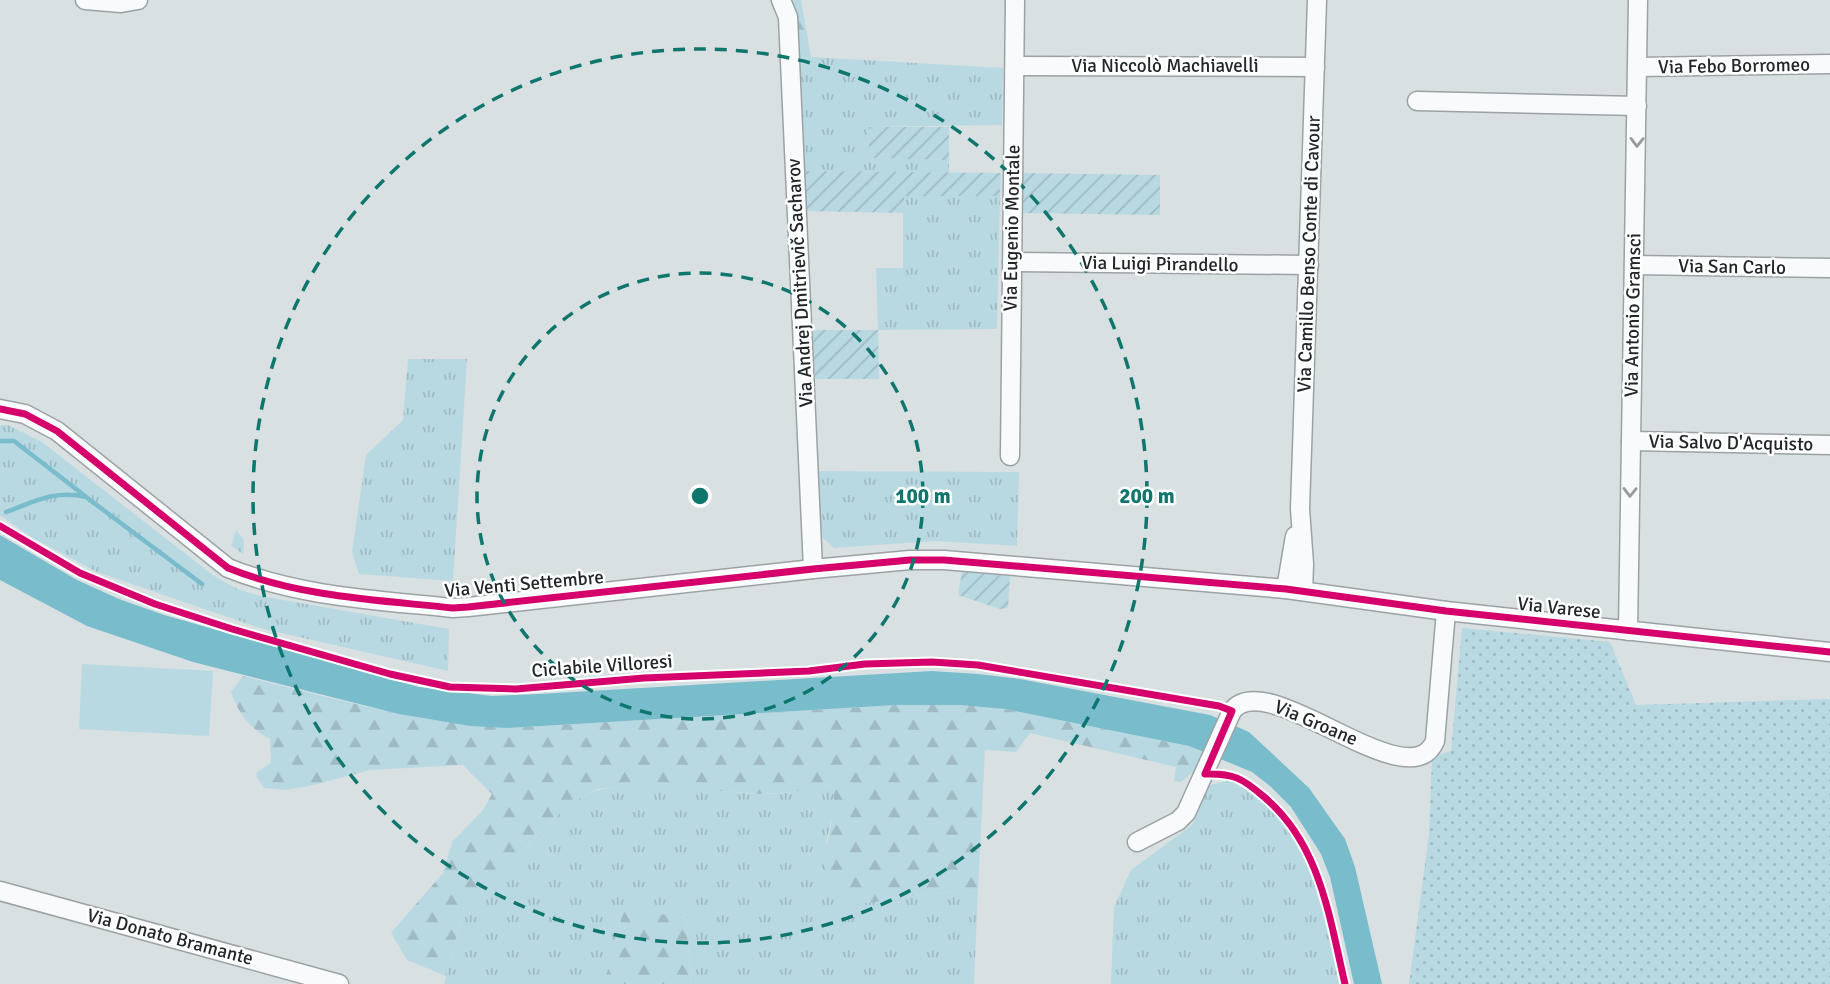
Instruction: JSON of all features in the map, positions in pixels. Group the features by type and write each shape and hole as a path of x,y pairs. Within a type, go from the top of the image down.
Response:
{"street":[{"path":"85,0 121,4 138,0"},
{"name":"Via Andrej Dmitrievič Sacharov","path":"781,0 788,17 813,569"},
{"name":"Via Eugenio Montale","path":"1010,456 1015,0"},
{"name":"Via Camillo Benso Conte di Cavour","path":"1295,590 1304,564 1300,509 1317,0"},
{"name":"Via Antonio Gramsci","path":"1628,631 1638,0"},
{"name":"Via Febo Borromeo","path":"1638,67 1830,64"},
{"name":"Via Niccolò Machiavelli","path":"1015,66 1315,67"},
{"path":"1417,101 1637,106"},
{"name":"Via Luigi Pirandello","path":"1012,262 1309,265"},
{"name":"Via San Carlo","path":"1634,265 1830,268"},
{"name":"Via Venti Settembre","path":"0,409 25,414 57,431 228,568 296,589 364,600 453,608 910,560 944,560 1295,590"},
{"name":"Via Salvo D'Acquisto","path":"1631,441 1718,446 1830,445"},
{"name":"Via Varese","path":"1295,590 1446,611 1830,652"},
{"name":"Via Groane","path":"1137,842 1184,816 1230,716 1235,707 1243,701 1266,702 1283,707 1376,750 1406,757 1423,754 1431,749 1435,741 1446,611"},
{"name":"Via Donato Bramante","path":"0,891 340,984"}],"green space":[{"path":"793,0 801,0 811,57 800,58"},
{"path":"800,58 1003,68 1002,125 869,127 869,158 949,160 949,173 805,171"},
{"path":"869,127 949,127 949,160 869,158"},
{"path":"805,171 1001,173 1000,196 904,196 904,213 807,211"},
{"path":"1023,173 1160,175 1160,215 1023,213"},
{"path":"903,196 1000,196 997,329 878,330 876,268 903,268"},
{"path":"812,330 878,330 879,379 815,379"},
{"path":"408,359 467,359 453,581 359,574 352,552 366,455 403,420"},
{"path":"0,425 8,425 42,442 214,576 237,589 260,596 449,629 448,671 260,628 97,572 31,537 0,515"},
{"path":"818,471 1019,472 1017,546 935,541 834,548 821,536"},
{"path":"236,530 244,540 243,554 231,546"},
{"path":"962,572 1010,576 1008,608 1000,609 958,595"},
{"path":"1462,628 1610,642 1636,705 1830,699 1830,984 1409,984 1429,834 1432,757 1451,751"},
{"path":"82,664 213,671 209,736 79,729"},
{"path":"243,676 407,715 507,728 896,705 959,705 1005,709 1189,746 1203,753 1199,767 1181,782 1174,781 1176,767 1030,733 1016,752 985,750 978,890 886,898 870,903 854,901 837,893 828,881 825,866 833,814 831,784 794,792 760,794 669,787 623,786 598,789 581,797 555,817 475,899 465,903 446,976 407,960 391,933 443,873 452,842 483,810 492,794 463,765 370,770 310,786 286,790 264,788 256,776 257,772 271,763 270,739 251,725 234,700 231,692"},
{"path":"1231,780 1259,800 1281,821 1298,844 1320,894 1341,984 1111,984 1114,907 1131,870 1192,825 1206,786"},
{"path":"831,784 836,802 826,842 882,900 978,890 974,984 691,984 686,916 623,913 604,984 444,984 465,903 475,899 556,817 583,796 601,789 621,786 668,786 766,794"},
{"path":"623,912 686,916 691,984 604,984"}],"water":[{"path":"0,535 77,580 119,599 164,615 419,687 492,696 932,671 1020,679 1210,715 1249,732 1309,788 1345,839 1355,867 1382,984 1354,984 1330,877 1321,854 1291,807 1252,772 1189,746 1005,709 959,705 896,705 507,728 470,726 399,714 193,662 87,626 0,580"}],"waterway":[{"path":"0,441 14,441 85,496"},
{"path":"6,512 55,496 86,497 202,584"}],"cycle path":[{"path":"0,409 25,414 57,431 228,568 255,578 339,596 453,608 813,569 910,560 944,560 1286,589 1446,611 1830,652"},
{"name":"Ciclabile Villoresi","path":"0,526 80,573 155,604 390,674 450,687 516,689 644,678 809,671 865,664 932,662 978,665 1219,706 1232,711 1205,774 1223,774 1249,785 1282,815 1298,836 1310,858 1327,907 1345,984"}]}
